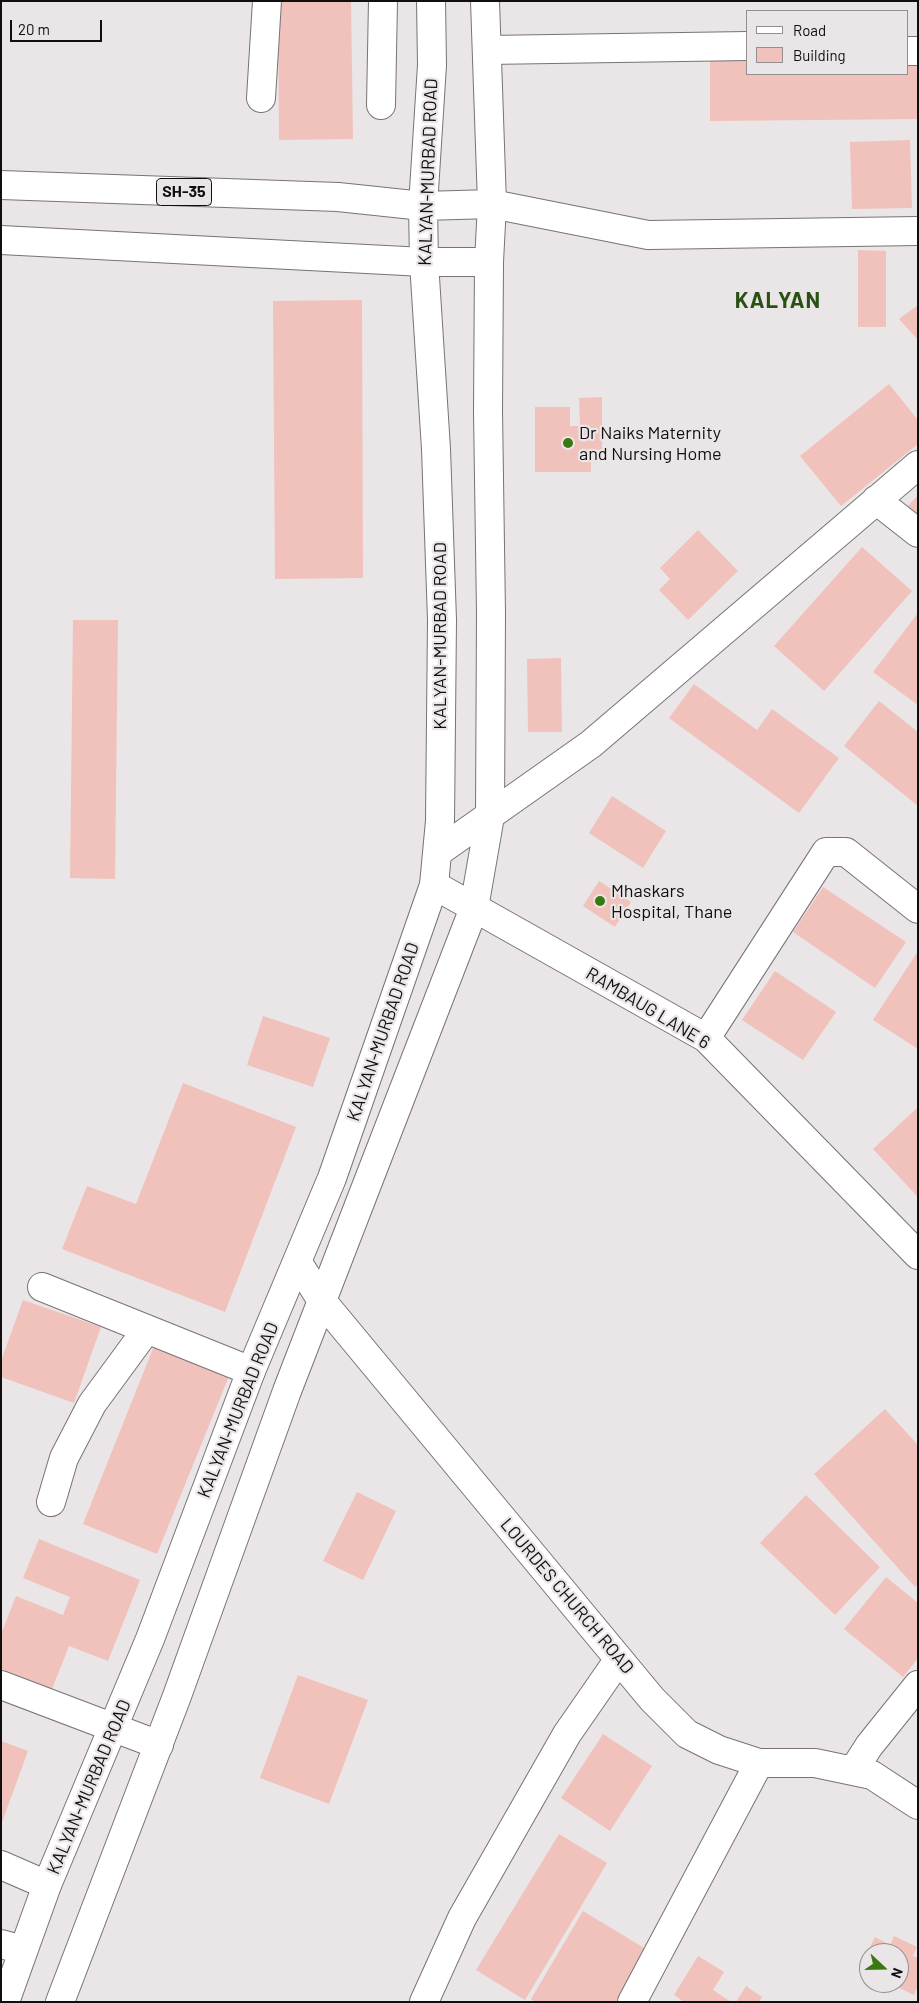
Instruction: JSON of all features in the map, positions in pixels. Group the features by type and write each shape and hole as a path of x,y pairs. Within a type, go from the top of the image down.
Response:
{"main road":[{"path":"261,98 267,1"},
{"path":"381,105 383,1"},
{"name":"KALYAN-MURBAD ROAD","path":"5,2002 12,1947 47,1885 150,1638 251,1371 298,1263 332,1178 434,885 438,852 442,620 436,449 424,262 423,206 432,65 431,1"},
{"name":"KALYAN-MURBAD ROAD","path":"60,2002 159,1745 360,1199 474,908 490,816 491,614 488,411 489,262 492,204 485,1"},
{"path":"487,50 746,46"},
{"name":"SH-35","path":"1,185 338,197 423,206 492,204"},
{"path":"492,204 648,235 918,231"},
{"path":"1,240 424,262 489,262"},
{"path":"438,852 591,744 918,465"},
{"path":"876,500 918,533"},
{"path":"706,1038 826,852 846,852 918,909"},
{"name":"RAMBAUG LANE 6","path":"434,885 706,1038 918,1255"},
{"path":"332,1178 360,1199"},
{"name":"LOURDES CHURCH ROAD","path":"298,1263 322,1301 652,1699 688,1734 719,1750 759,1763 814,1763 872,1775 918,1805"},
{"path":"42,1286 251,1371"},
{"path":"52,1502 64,1458 92,1404 147,1329"},
{"path":"424,2002 462,1918 557,1750 619,1659"},
{"path":"1,1684 159,1745"},
{"path":"853,1771 869,1746 918,1685"},
{"path":"632,2002 759,1763"},
{"path":"1,1865 47,1885"}],"building":[{"path":"278,1 351,1 353,139 279,140"},
{"path":"909,58 918,58 918,119 710,121 710,59 746,59 746,75 909,75"},
{"path":"910,140 912,208 852,209 850,142"},
{"path":"858,250 886,251 886,327 858,327"},
{"path":"362,300 363,578 275,579 273,301"},
{"path":"918,305 918,340 899,319"},
{"path":"889,384 918,420 918,444 841,506 800,456"},
{"path":"602,397 602,450 591,450 591,472 535,472 535,407 570,407 570,426 580,426 579,398"},
{"path":"918,495 918,519 906,508"},
{"path":"698,530 738,571 688,620 659,590 670,579 660,568"},
{"path":"862,547 912,591 824,691 774,646"},
{"path":"918,613 918,705 873,672"},
{"path":"73,620 118,620 115,879 70,878"},
{"path":"561,658 562,732 528,732 527,659"},
{"path":"694,684 757,730 772,709 839,758 799,813 669,718"},
{"path":"879,701 918,732 918,806 844,746"},
{"path":"612,796 666,831 643,868 589,833"},
{"path":"599,881 631,902 615,927 583,906"},
{"path":"823,887 906,942 875,988 793,932"},
{"path":"918,951 918,1049 873,1020"},
{"path":"775,971 836,1012 803,1060 742,1020"},
{"path":"263,1016 330,1038 313,1087 247,1065"},
{"path":"183,1083 296,1127 225,1312 62,1249 87,1186 136,1204"},
{"path":"918,1107 918,1197 873,1149"},
{"path":"23,1300 101,1327 74,1403 1,1377 1,1361"},
{"path":"154,1346 229,1376 157,1554 83,1524"},
{"path":"885,1409 918,1445 918,1584 915,1587 814,1474"},
{"path":"357,1492 396,1511 363,1580 323,1561"},
{"path":"806,1495 880,1567 835,1615 760,1543"},
{"path":"39,1539 140,1580 108,1661 69,1646 52,1689 1,1669 1,1634 16,1596 63,1615 70,1597 23,1578"},
{"path":"886,1577 918,1603 918,1658 903,1677 844,1629"},
{"path":"298,1675 368,1700 329,1804 260,1778"},
{"path":"603,1734 652,1766 610,1831 561,1798"},
{"path":"1,1741 28,1751 1,1825"},
{"path":"559,1834 607,1863 525,2000 476,1970"},
{"path":"583,1911 649,1951 619,2002 535,2002 531,1999"},
{"path":"894,1936 909,1943 891,1943"},
{"path":"875,1937 886,1943 872,1943"},
{"path":"909,1943 917,1947 913,1956 918,1958 918,1986 914,1995 909,1993"},
{"path":"698,1956 724,1972 713,1990 731,2002 684,2002 674,1995"},
{"path":"746,1986 762,1997 759,2002 736,2002"}],"place":[{"name":"Dr Naiks Maternity and Nursing Home","path":"568,443"},
{"name":"Mhaskars Hospital, Thane","path":"600,901"}],"district":[{"name":"KALYAN","path":"778,301"}]}
